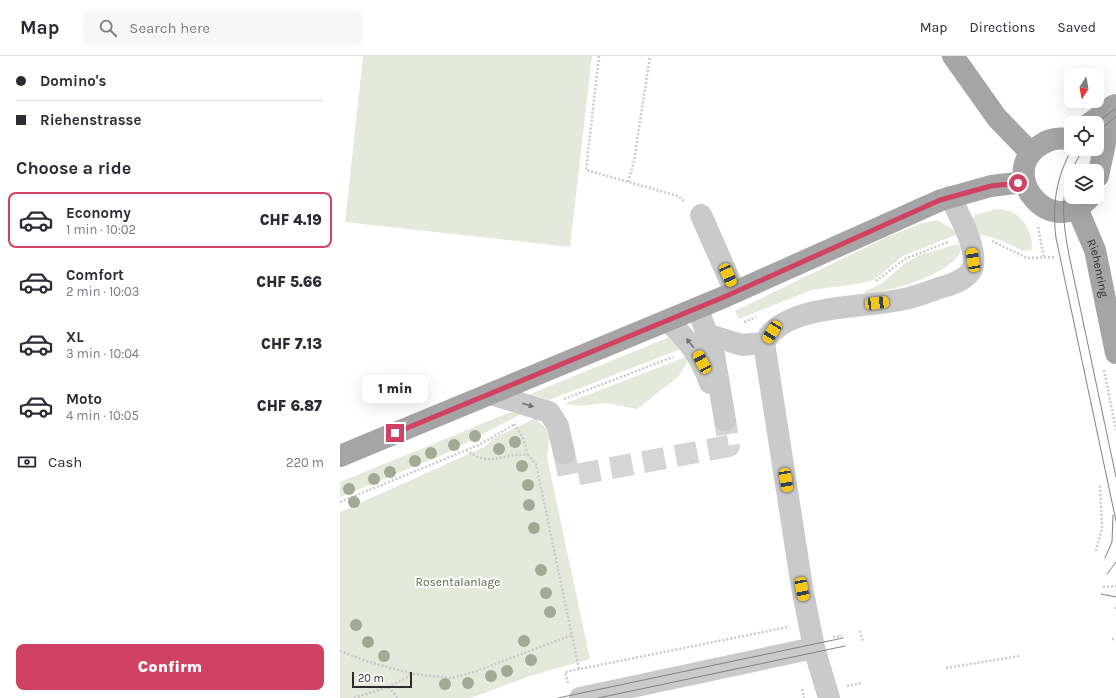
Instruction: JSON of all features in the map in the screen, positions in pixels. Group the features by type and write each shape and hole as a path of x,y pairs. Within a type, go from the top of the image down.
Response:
{"main road":[{"path":"953,56 997,118 1031,153"},
{"path":"1100,116 1115,106"},
{"path":"1100,164 1115,106"},
{"path":"340,456 667,321 950,197 991,186 1024,182 1025,167 1031,153 1038,146 1047,141 1064,139"},
{"name":"Riehenring","path":"1024,182 1028,192 1035,201 1044,208 1063,212 1082,204"},
{"name":"Riehenring","path":"1084,204 1116,353"}],"street":[{"path":"829,698 814,648 801,579 764,343 772,332 784,323 822,310 904,299 954,284 971,271 973,260 969,239 960,216 950,197"},
{"path":"701,215 735,292"},
{"path":"667,321 682,333 693,347 723,411 718,372 709,335 697,308"},
{"path":"709,335 742,344 764,343"},
{"path":"491,394 549,412 558,426 564,453"},
{"path":"574,692 814,648"}],"path":[{"path":"599,56 586,170 678,196 701,215"},
{"path":"628,182 634,161 650,56"},
{"path":"872,284 911,256 956,240 983,239 996,243 1027,258 1056,257"},
{"path":"743,323 757,317"},
{"path":"563,400 680,354"},
{"path":"340,502 466,450 519,421"},
{"path":"514,424 523,438 528,455 536,464 571,624 579,669"},
{"path":"466,450 476,458 486,460 521,454 528,455"},
{"path":"1096,551 1102,528 1100,484"},
{"path":"1103,587 1116,585"},
{"path":"574,692 565,672 791,627"},
{"path":"860,631 863,642"},
{"path":"340,651 414,674 452,678 501,663 572,635"},
{"path":"1112,639 1116,638"},
{"path":"946,668 1019,656"},
{"path":"354,698 388,687 414,674"},
{"path":"388,687 398,698"},
{"path":"803,693 804,698"}],"green space":[{"path":"363,56 592,56 570,247 345,222"},
{"path":"996,209 1014,213 1023,221 1027,226 1031,238 1031,250 1024,251 997,239 979,234 973,219 974,215"},
{"path":"937,220 953,229 956,235 903,256 874,280 857,284 812,290 739,319 735,311 887,237 922,223"},
{"path":"957,244 961,247 957,256 949,265 936,273 921,280 889,290 864,295 865,291 881,284 905,263 917,256"},
{"path":"672,336 686,347 549,400 530,394"},
{"path":"688,356 686,364 679,376 637,409 606,403 581,406 564,404"},
{"path":"508,413 523,413 445,454 340,497 340,482"},
{"name":"Rosentalanlage","path":"535,418 550,432 547,457 590,659 533,675 471,698 340,698 340,512 484,447 494,438"}],"tunnel":[{"path":"564,453 569,476 729,446 725,420"}],"tram line":[{"path":"1104,117 1116,108"},
{"path":"1104,127 1116,116"},
{"path":"1069,156 1062,170 1056,192 1056,238 1116,521"},
{"path":"1075,164 1079,156"},
{"path":"1064,204 1069,255 1116,477"},
{"path":"1105,558 1112,542 1113,515"},
{"path":"1107,574 1116,562"},
{"path":"1101,594 1116,597"},
{"path":"558,698 843,638"},
{"path":"598,698 845,646"}],"route":[{"path":"395,433 724,297 940,200 967,191 991,186 1018,183"}]}
